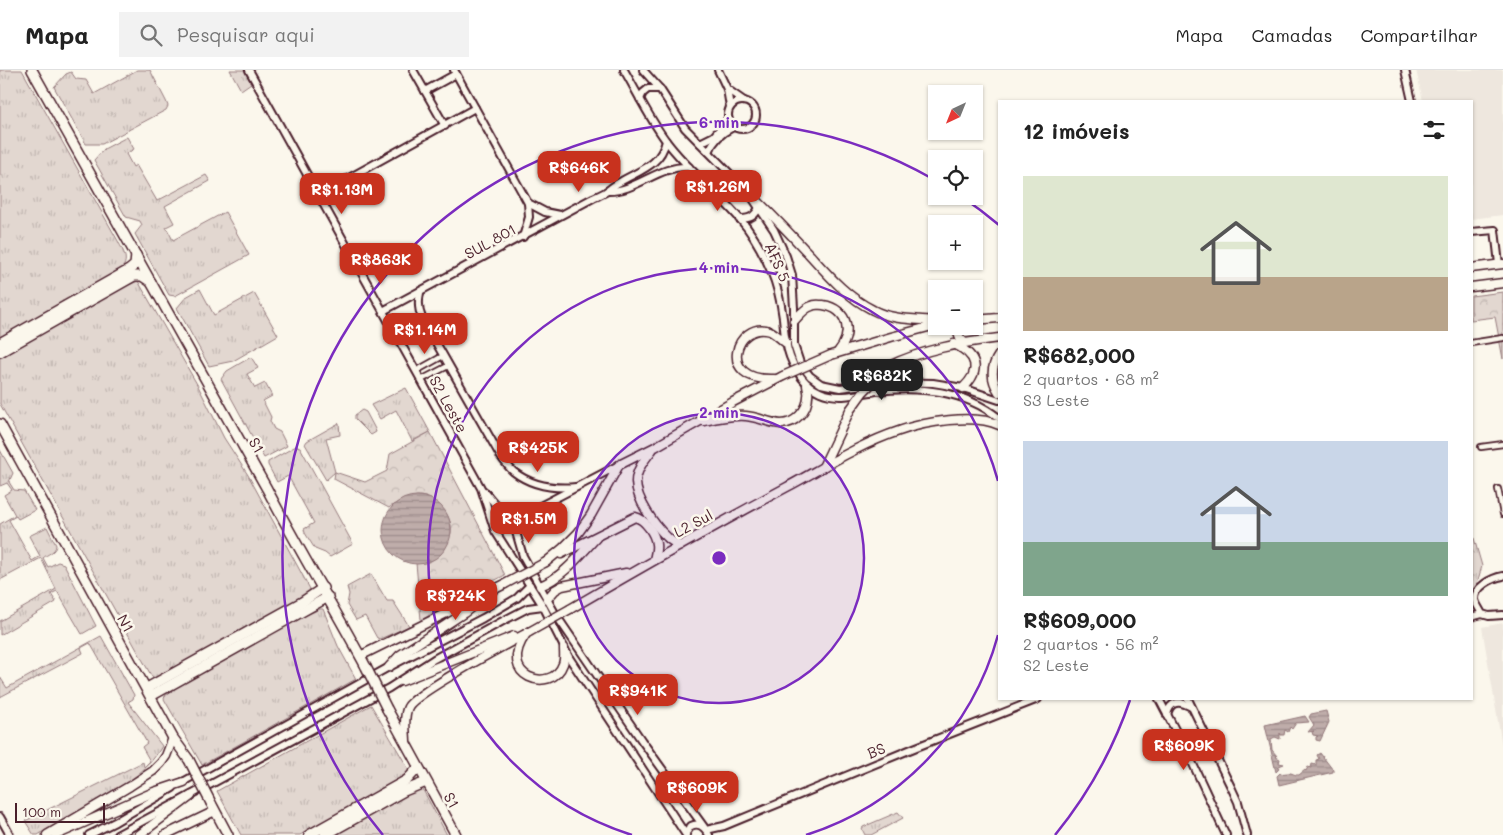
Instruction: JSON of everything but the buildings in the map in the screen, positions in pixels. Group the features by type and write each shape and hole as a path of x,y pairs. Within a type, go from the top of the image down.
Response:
{"highway":[{"name":"S1","path":"32,70 267,489 290,534 323,588 418,768 456,835"},
{"path":"0,343 129,270 135,264 136,256"},
{"path":"0,352 134,276 142,276 151,282"},
{"name":"N1","path":"0,424 228,835"},
{"path":"149,692 323,588"},
{"path":"149,692 328,598"},
{"path":"309,835 407,780 418,768"},
{"path":"325,835 404,791 426,782"}],"main road":[{"name":"S2 Leste","path":"249,70 481,488 495,531 530,585 556,615 617,705 708,832"},
{"path":"413,70 445,126"},
{"name":"AFS 5","path":"624,70 666,141 739,219 753,237 766,259 773,275 783,318 786,343 793,364 807,385"},
{"name":"AFS 5","path":"643,70 660,89 685,128 749,193 774,230 792,275 794,345 800,363 810,376 829,387 840,388 888,382 933,383 963,388 998,400"},
{"path":"718,70 727,89 730,108"},
{"path":"1405,70 1412,100"},
{"path":"425,91 455,72 528,203 529,217 523,237"},
{"path":"640,99 648,89 660,89"},
{"path":"727,89 751,104 754,108 756,116 753,124 740,130 733,126 728,119 727,113 734,102 744,101"},
{"path":"318,196 475,108"},
{"path":"700,143 714,136 728,119"},
{"path":"709,152 713,142 733,126"},
{"name":"SUL 801","path":"383,312 607,191 657,160 664,151 666,141"},
{"name":"SUL 801","path":"607,191 624,190 664,170 679,166 689,167"},
{"path":"636,173 640,182"},
{"path":"749,193 783,226 831,279 852,297 874,311 897,317 928,320"},
{"path":"528,203 545,212 562,215"},
{"path":"739,219 754,216 759,208"},
{"path":"1473,232 1496,230 1501,264 1473,268"},
{"path":"1473,287 1503,283"},
{"path":"420,292 419,311 448,366 501,457 513,472 527,480 546,487 576,487"},
{"path":"794,321 813,305 828,306 837,310 844,317 847,328 844,345 835,354"},
{"path":"983,319 998,318"},
{"path":"492,521 497,518 513,517 527,513 781,378 835,354 928,327"},
{"path":"781,378 762,380 751,377 741,369 736,352 743,339 757,331 764,330 770,332 786,343"},
{"path":"959,335 964,342"},
{"path":"823,467 850,410 863,392 889,366 907,358 954,344 998,338"},
{"path":"954,344 967,352 975,364 974,376 963,388"},
{"path":"998,358 993,366 992,379 998,390"},
{"path":"695,423 739,415 751,416 781,424 790,422 800,415 806,406 808,397 807,385"},
{"path":"807,385 821,392 840,397 902,388 946,393 968,399 988,409 998,417"},
{"name":"L2 Sul","path":"406,744 406,712 411,703 433,687 654,560 823,467 880,438 921,425 946,420 972,420 993,422 998,424"},
{"path":"654,447 637,474 638,494 652,520 668,539 680,546"},
{"path":"548,560 578,533 591,515 619,465"},
{"name":"S2 Leste","path":"481,488 511,523 523,556 540,586 545,603 570,659 686,834"},
{"path":"360,656 505,584 627,519 634,517 642,520 652,534 656,543 654,560"},
{"path":"540,586 550,582 564,571 599,535"},
{"path":"505,545 517,539"},
{"path":"117,835 402,681 434,659 514,614 545,603 554,590 562,586 634,572"},
{"path":"1482,614 1476,604 1474,591 1489,581 1503,576"},
{"path":"89,835 389,668 483,618 517,598 530,585"},
{"path":"389,668 400,655 464,612 489,592"},
{"path":"1473,617 1482,614 1501,617"},
{"path":"402,681 493,644 528,632"},
{"path":"528,632 517,648 516,658 519,669 526,676 538,680 547,679 555,675 561,670 564,662 564,648"},
{"name":"BS","path":"686,834 693,824 699,824 708,832 1035,700"},
{"path":"1159,700 1192,762 1226,835"},
{"path":"1188,700 1238,802 1247,835"},
{"path":"1167,716 1170,706 1174,703 1186,704 1192,708"},
{"path":"604,710 612,711 617,705"},
{"path":"47,835 152,771 166,756 173,738"},
{"path":"56,835 154,792 184,782"},
{"path":"139,835 191,796"},
{"path":"165,835 213,807"},
{"path":"0,817 10,835"}],"street":[{"path":"1473,343 1503,338"},
{"path":"416,371 443,356"},
{"path":"421,380 448,366"},
{"path":"1481,448 1503,444"},
{"path":"1498,489 1503,514"}],"shaded area":[{"path":"1416,70 1503,70 1503,215 1473,219 1473,100 1423,100"},
{"path":"417,496 430,499 441,506 448,517 451,530 448,543 441,554 430,561 417,564 404,561 393,554 386,543 383,530 386,517 393,506 404,499"},
{"path":"1503,623 1503,751 1482,627"},
{"path":"1326,711 1329,722 1320,741 1316,740 1318,736 1313,735 1312,732 1314,731 1308,732 1314,725 1309,717 1311,714"},
{"path":"1305,716 1309,722 1296,723 1292,729 1290,727 1288,732 1285,730 1284,735 1280,733 1280,739 1275,737 1271,739 1272,750 1276,757 1280,759 1279,763 1284,764 1279,766 1276,772 1265,725"},
{"path":"1320,753 1333,772 1279,785 1277,776 1280,773 1299,775 1306,771 1308,767 1311,768 1312,764 1316,765 1316,760 1319,759 1317,755"}],"green space":[{"path":"0,70 22,70 118,241 124,253 125,263 120,271 0,339"},
{"path":"137,70 150,70 168,106 166,110 102,144 86,144 54,87 66,74 71,72 76,79 86,80 94,94"},
{"path":"230,70 245,70 251,83 241,90"},
{"path":"127,137 134,149 126,154 133,167 136,165 157,201 206,175 210,181 165,206 174,223 166,227 173,240 225,212 249,255 175,296 169,295 135,234 142,225 140,221 126,217 94,160 104,149"},
{"path":"138,281 310,589 309,593 294,604 156,679 152,677 0,404 0,354"},
{"path":"200,289 214,315 254,293 278,335 233,361 209,366 177,308 186,297"},
{"path":"1503,292 1503,359 1495,317 1473,320 1473,296"},
{"path":"251,357 258,368 247,374 255,388 265,383 272,396 263,401 271,417 270,421 274,429 280,432 287,446 264,458 221,379 227,371"},
{"path":"406,388 430,432 412,441 396,410 380,419 371,405"},
{"path":"362,410 366,412 375,429 376,432 371,435 355,419 355,415"},
{"path":"339,423 340,435 326,438 335,472 326,480 305,444 307,441"},
{"path":"430,432 505,575 421,620 416,563 433,559 439,554 451,533 450,520 442,508 431,499 418,496 410,497 389,508 334,479 335,472 365,482 387,471 390,454"},
{"path":"296,446 300,447 353,544 330,557 315,549 305,533 304,529 314,523 288,476 277,482 268,465 268,462"},
{"path":"0,450 13,473 9,482 14,490 24,491 35,510 18,519 16,516 9,520 32,561 40,556 29,536 47,527 56,547 43,558 48,567 58,562 64,564 96,626 82,634 57,591 51,594 56,602 0,635 0,621 56,589 41,558 0,580 0,524 15,515 4,495 12,490 7,483 0,486"},
{"path":"1473,535 1482,566 1475,590 1473,590"},
{"path":"371,574 387,601 393,601 409,626 380,639 377,638 365,616 356,620 347,605 349,594 347,587"},
{"path":"323,609 338,646 356,679 202,765 164,699 165,696 182,683 297,619"},
{"path":"101,636 134,695 133,699 128,702 162,746 152,761 123,786 38,835 34,835 25,821 143,762 144,767 150,761 142,747 147,743 90,643 81,648 83,653 0,697 0,677 7,688"},
{"path":"371,705 408,768 408,772 392,784 300,835 241,835 217,791"},
{"path":"422,788 447,835 331,835 400,796"},
{"path":"898,812 903,818 871,835 865,835 863,827"}]}
